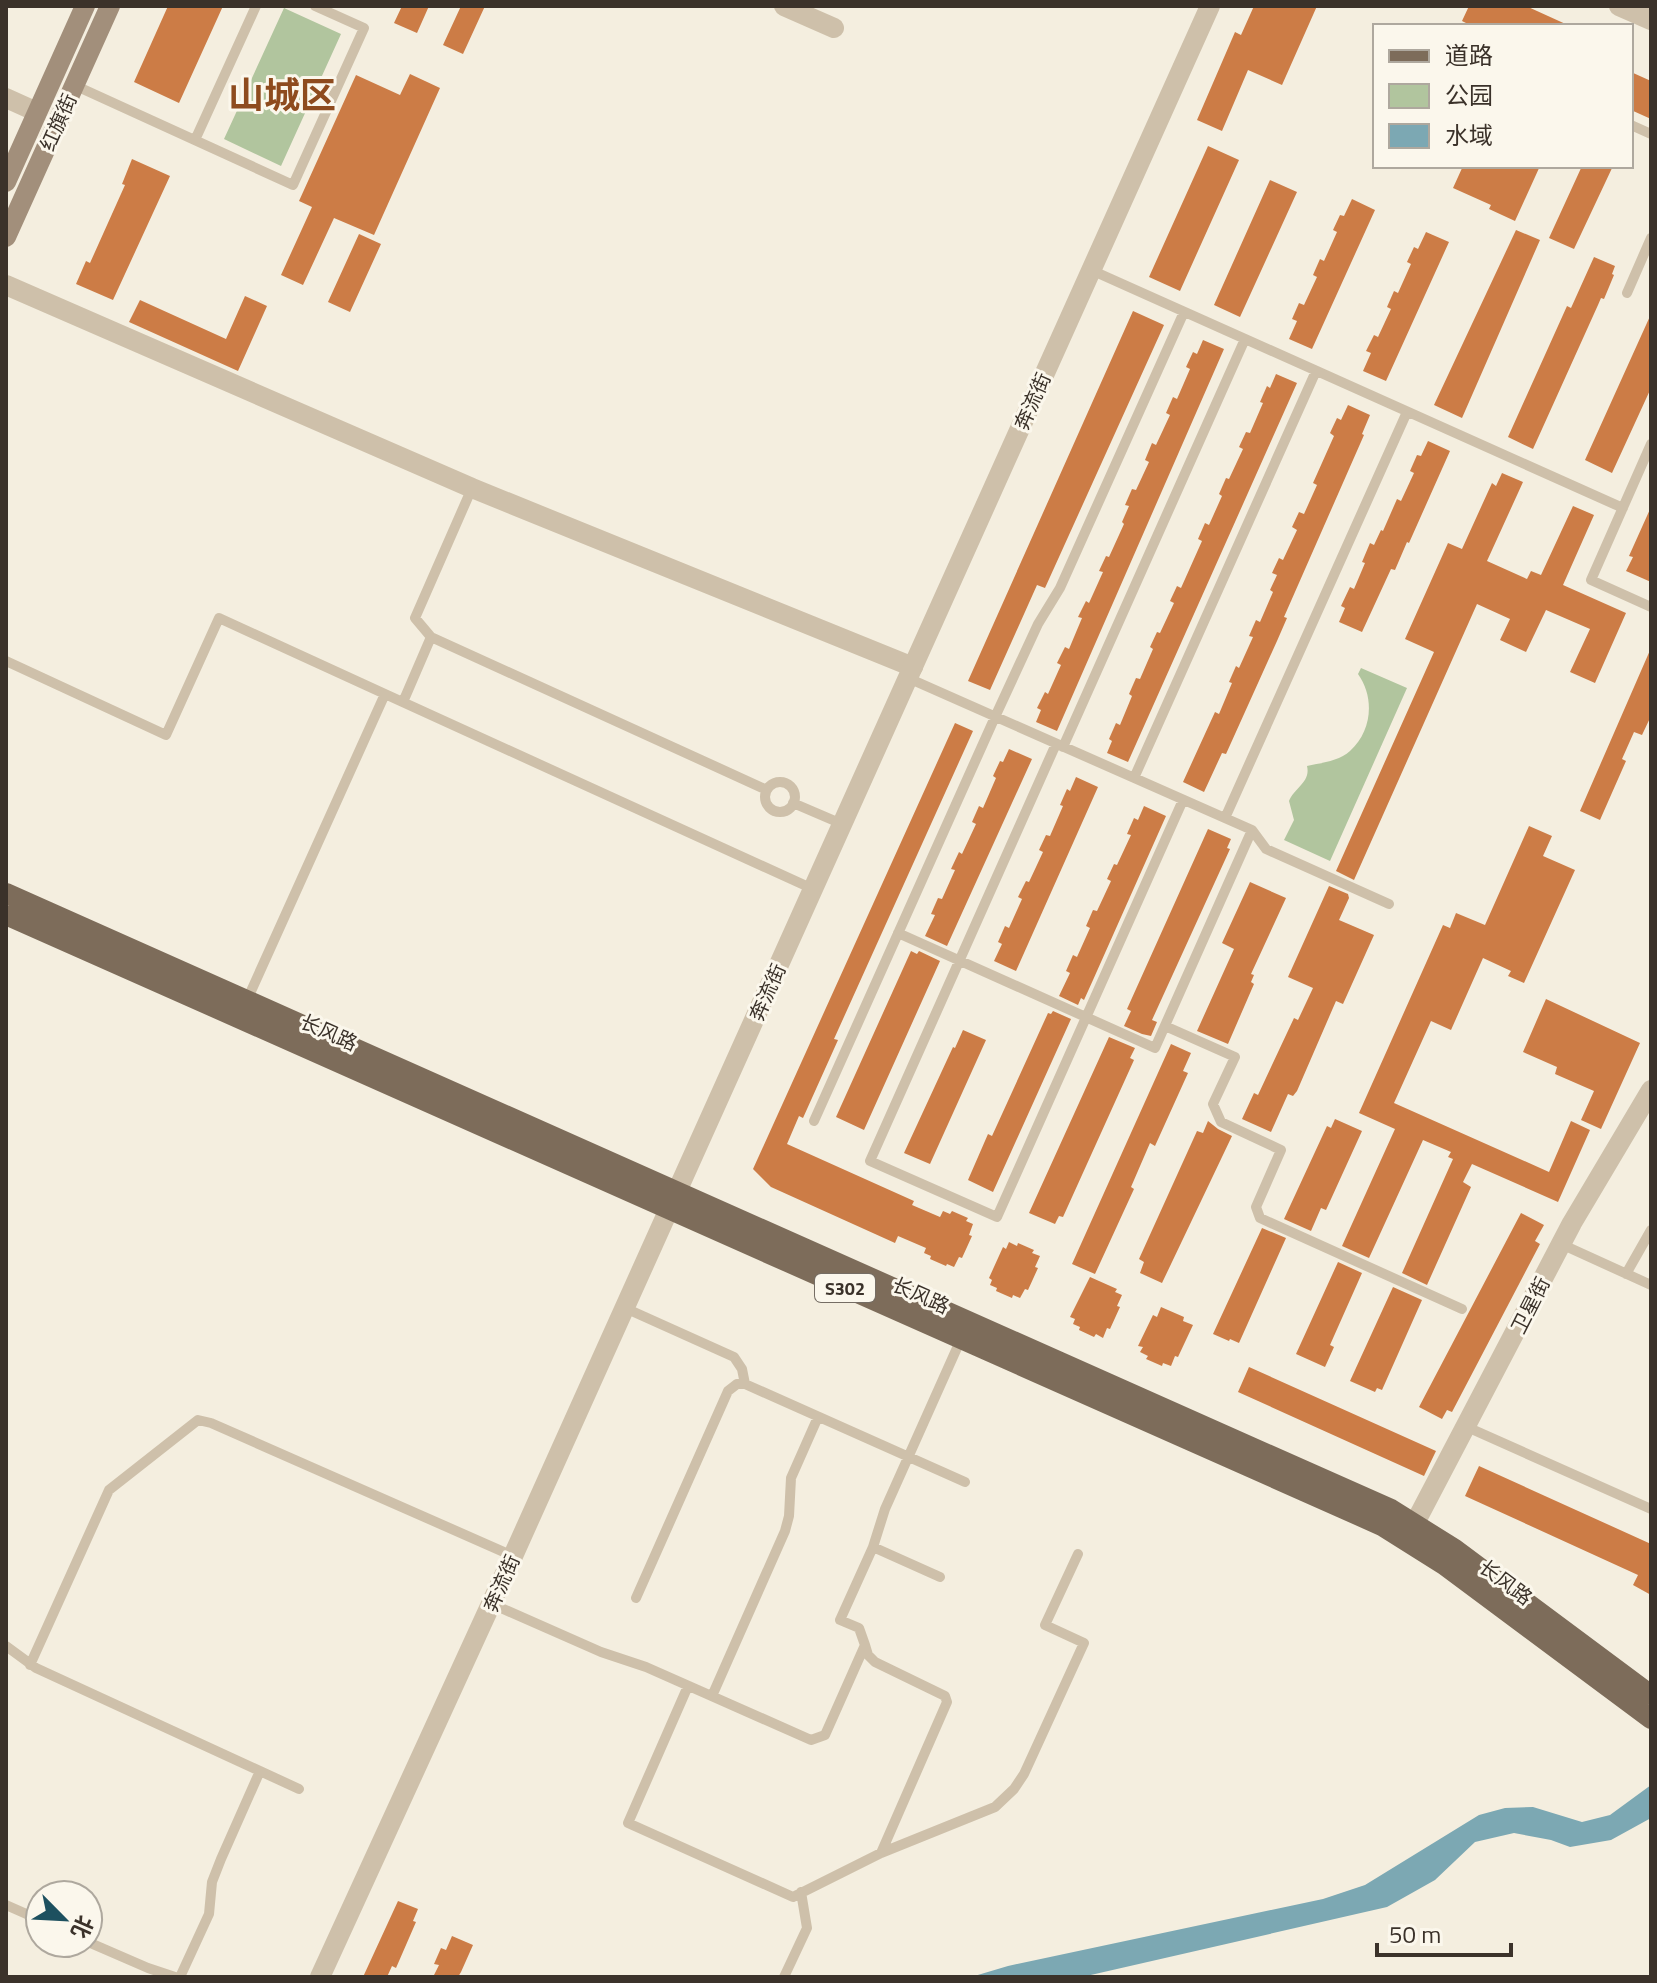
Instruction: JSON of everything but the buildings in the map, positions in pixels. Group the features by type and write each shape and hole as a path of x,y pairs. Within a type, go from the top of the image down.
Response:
{"main road":[{"name":"红旗街","path":"6,182 85,6"},
{"name":"红旗街","path":"6,237 110,6"},
{"name":"长风路","path":"6,893 247,1000 961,1339 1400,1536 1444,1565 1651,1719"},
{"name":"长风路","path":"6,915 1362,1496 1415,1523 1455,1549 1651,1695"}],"street":[{"path":"784,6 834,28"},
{"name":"奔流街","path":"320,1977 492,1604 1210,6"},
{"path":"1619,6 1651,20"},
{"path":"6,98 37,112"},
{"path":"6,285 472,488 910,673"},
{"name":"卫星街","path":"1415,1523 1561,1244 1651,1090"}],"lane":[{"path":"195,140 256,6"},
{"path":"74,85 293,185 364,28 315,6"},
{"path":"1627,293 1651,238"},
{"path":"1091,270 1623,508"},
{"path":"814,1121 995,717 1038,624 1060,588 1184,312"},
{"path":"1183,800 997,1217 870,1161 959,960 1245,339"},
{"path":"1134,778 1316,371"},
{"path":"1225,818 1407,412"},
{"path":"1651,444 1591,580 1651,607"},
{"path":"472,488 415,618 431,637 767,790"},
{"path":"6,661 166,735 219,618 813,889"},
{"path":"403,702 431,637"},
{"path":"910,673 995,717 1252,830 1266,849 1389,904"},
{"path":"247,1000 385,694"},
{"path":"777,782 788,784 795,794 793,803 783,811 772,809 766,800 767,790 777,782"},
{"path":"793,803 842,824"},
{"path":"898,933 1155,1048 1252,830"},
{"path":"1165,1026 1235,1057 1213,1104 1221,1122 1281,1150 1256,1207 1260,1218 1462,1309"},
{"path":"1626,1274 1651,1230"},
{"path":"1561,1244 1651,1285"},
{"path":"625,1308 734,1357 742,1369 745,1384"},
{"path":"881,1853 947,1702 945,1696 875,1662 868,1655 859,1628 840,1620 873,1547 885,1509 961,1339"},
{"path":"636,1598 728,1391 737,1384 745,1384 965,1482"},
{"path":"712,1696 785,1531 791,1478 818,1417"},
{"path":"30,1665 109,1490 198,1420 513,1556"},
{"path":"1467,1427 1651,1509"},
{"path":"873,1547 940,1577"},
{"path":"688,1686 628,1823 793,1897 881,1853 995,1807 1014,1789 1024,1774 1084,1643 1045,1625 1078,1554"},
{"path":"492,1604 601,1652 646,1667 811,1740 825,1735 865,1645"},
{"path":"6,1646 30,1665 299,1789"},
{"path":"104,1948 177,1977 209,1914 212,1882 260,1771"},
{"path":"784,1977 807,1928 801,1892"}],"green space":[{"path":"284,8 341,34 281,166 224,139"},
{"path":"1361,668 1407,688 1330,861 1284,840 1294,820 1289,801 1307,776 1307,766 1341,757 1363,734 1369,704 1358,674"}],"water":[{"path":"1651,1785 1651,1818 1611,1840 1570,1847 1514,1833 1475,1842 1435,1880 1387,1907 1082,1977 971,1977 1008,1966 1323,1899 1365,1885 1479,1815 1505,1808 1533,1807 1582,1822 1610,1815"}],"district":[{"name":"山城区","path":"282,94"}]}
